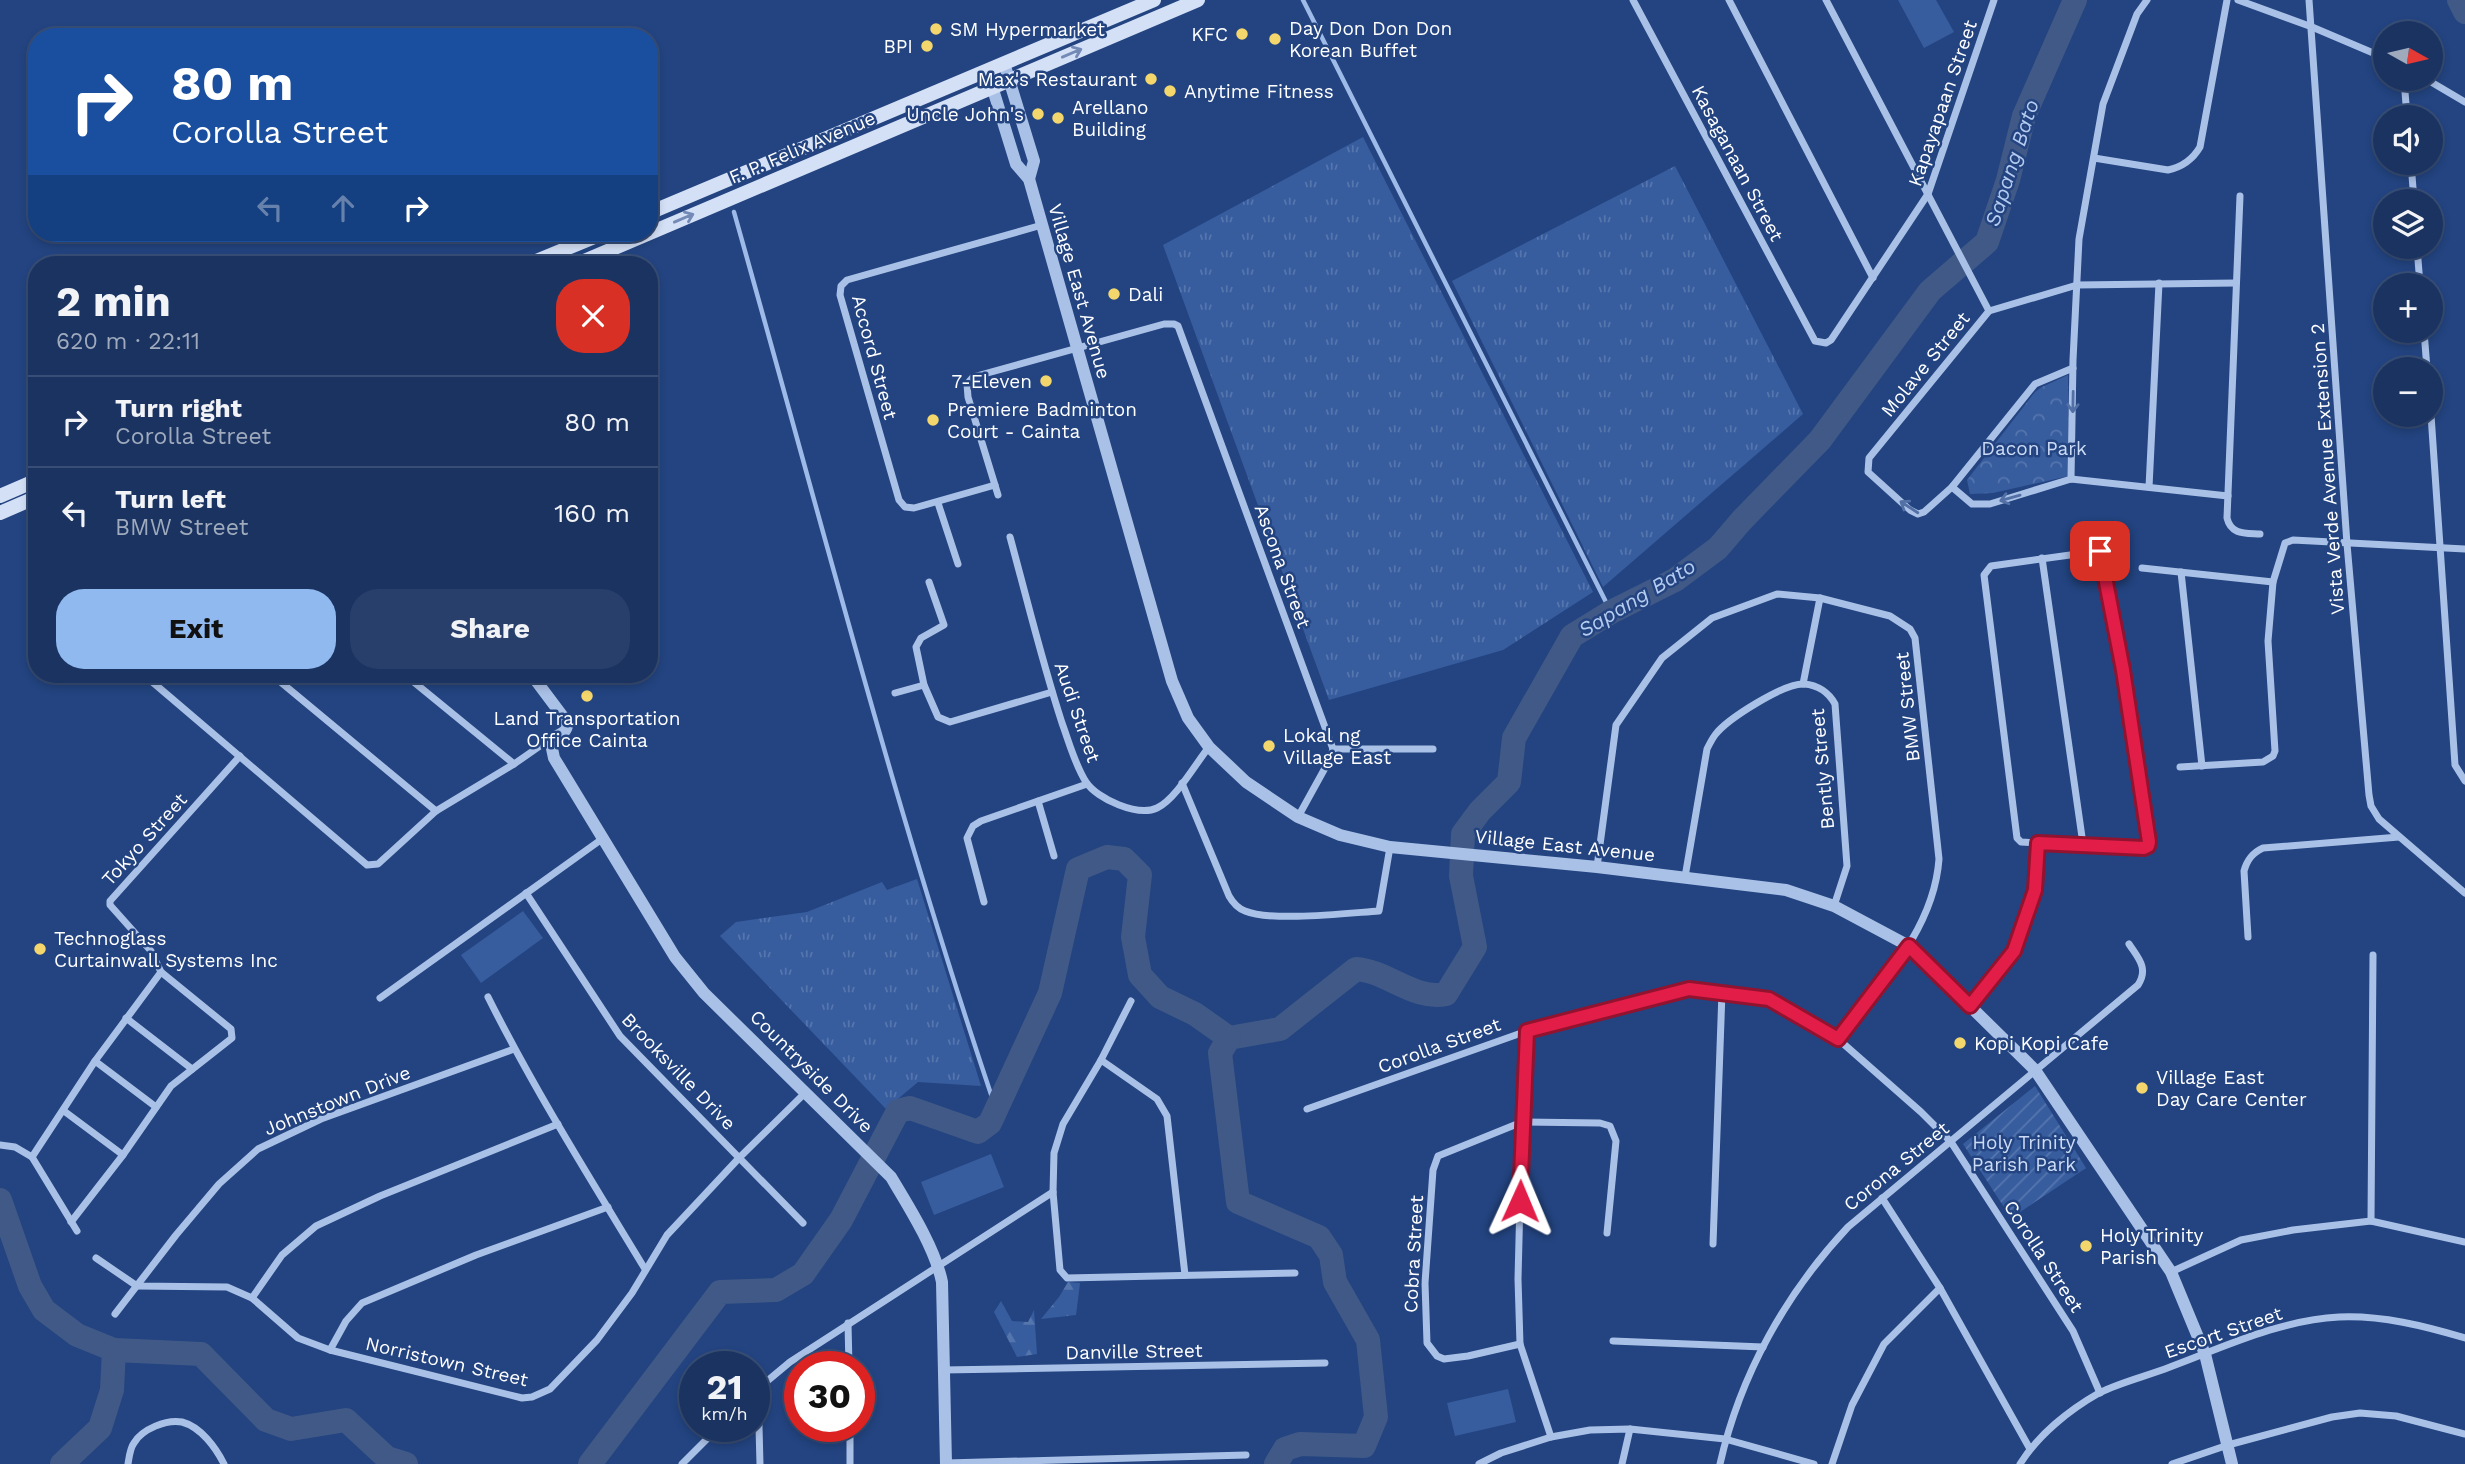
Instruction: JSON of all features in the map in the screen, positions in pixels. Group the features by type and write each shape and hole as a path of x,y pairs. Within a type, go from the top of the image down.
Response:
{"main road":[{"name":"F. P. Felix Avenue","path":"658,209 1154,0"},
{"name":"F. P. Felix Avenue","path":"658,230 1198,0"},
{"path":"548,256 582,242"},
{"name":"F. P. Felix Avenue","path":"596,256 629,242"},
{"path":"0,496 28,484"},
{"path":"0,513 28,501"}],"street":[{"name":"Kasaganaan Street","path":"1633,0 1815,341"},
{"path":"1730,0 1873,278"},
{"path":"1826,0 1989,311"},
{"name":"Kapayapaan Street","path":"1815,341 1826,343 1831,340 1928,194 1994,0"},
{"path":"2071,479 2079,239 2103,104 2137,14 2147,0"},
{"path":"2094,158 2168,170 2179,168 2197,152 2227,0"},
{"path":"2238,0 2373,53"},
{"name":"Vista Verde Avenue Extension 2","path":"2309,0 2347,544 2369,795 2371,806 2379,819 2465,893"},
{"name":"Village East Avenue","path":"1004,63 1034,161 1028,179"},
{"name":"Village East Avenue","path":"987,70 1016,164 1028,179 1042,225 1172,681 1188,718 1209,747 1246,782 1298,817 1340,835 1390,847 1597,867 1786,890 1834,906 1909,946 2035,1070 2171,1272 2205,1354 2232,1464"},
{"path":"2443,89 2465,102"},
{"path":"1002,116 1018,110"},
{"path":"2240,196 2227,518 2234,531 2260,534"},
{"name":"Accord Street","path":"995,485 914,509 905,507 899,500 840,295 841,286 847,280 1042,225"},
{"path":"2149,487 2160,283"},
{"name":"Molave Street","path":"1952,487 1924,512 1918,514 1868,472 1869,458 1989,311 2077,285 2236,283"},
{"name":"Ascona Street","path":"1077,346 1164,324 1174,324 1181,331 1333,749"},
{"path":"998,495 968,397 967,384 973,377 1077,346"},
{"path":"2073,368 2035,384 1952,487 1972,504 1990,504 2071,479 2228,496"},
{"path":"2432,427 2455,765 2465,781"},
{"path":"938,503 958,564"},
{"name":"Audi Street","path":"1010,537 1052,692 1072,751 1087,784 1118,805 1131,810 1149,810 1165,803 1209,747"},
{"path":"2180,767 2263,762 2273,756 2275,751 2268,640 2273,582 2283,547 2289,540 2465,550"},
{"path":"2099,551 2102,553 2149,842 2144,848 2021,842 2017,838 1984,575 1991,566 2042,558 2099,551"},
{"path":"2042,558 2083,844"},
{"path":"2142,568 2273,582"},
{"path":"2181,572 2202,766"},
{"path":"929,582 944,625 921,638 916,647 924,685 937,717 950,722 1052,692"},
{"name":"BMW Street","path":"1597,867 1616,726 1662,658 1712,618 1777,594 1820,598 1890,616 1910,629 1915,638 1940,859 1938,878 1927,910 1909,946 1838,1039"},
{"path":"1803,684 1820,598"},
{"path":"153,683 368,865 378,864 436,811 565,732 567,722 538,683"},
{"path":"282,683 436,811"},
{"path":"415,683 514,764"},
{"name":"Bently Street","path":"1685,877 1707,749 1715,734 1731,720 1774,693 1803,684 1822,690 1830,695 1835,704 1847,866 1834,906"},
{"path":"895,693 924,685"},
{"name":"Countryside Drive","path":"550,739 554,758 675,957 704,993 891,1177 939,1266 942,1282 946,1463"},
{"path":"1298,817 1333,749 1433,749"},
{"name":"Tokyo Street","path":"71,1222 123,1155 171,1086 232,1038 231,1029 161,972 151,951 111,909 110,901 240,756"},
{"path":"1182,783 1229,896 1235,905 1244,911 1274,916 1379,911 1390,847"},
{"path":"984,902 967,838 973,826 1087,784"},
{"path":"1038,801 1054,856"},
{"path":"2248,937 2244,871 2246,863 2256,851 2263,848 2399,837"},
{"path":"380,998 602,839"},
{"path":"1970,1006 2014,951 2035,890 2038,843"},
{"name":"Brooksville Drive","path":"526,893 620,1037 803,1223"},
{"name":"Corona Street","path":"1720,1464 1726,1439 1749,1376 1763,1347 1784,1307 1820,1257 1848,1227 2138,985 2143,974 2143,965 2129,944"},
{"path":"2371,1221 2373,955"},
{"path":"32,1157 95,1061 161,972"},
{"name":"Corolla Street","path":"1307,1109 1527,1031 1689,989 1769,999 1838,1039 1951,1142 2073,1331 2100,1393"},
{"path":"1713,1244 1722,992"},
{"path":"488,997 514,1049 645,1269"},
{"path":"1131,1001 1101,1060 1063,1124 1054,1153 1053,1192 1060,1270 1067,1278 1295,1273"},
{"path":"126,1018 192,1069"},
{"path":"1527,1031 1521,1122 1518,1279 1520,1344 1551,1437"},
{"name":"Johnstown Drive","path":"115,1314 219,1184 258,1149 321,1119 514,1049"},
{"path":"1101,1060 1157,1099 1167,1116 1185,1275"},
{"path":"95,1061 156,1107"},
{"name":"Norristown Street","path":"137,1286 227,1287 252,1298 298,1338 330,1350 522,1398 532,1397 550,1389 597,1340 632,1293 667,1235 740,1157 807,1092"},
{"path":"64,1111 123,1155"},
{"path":"1521,1122 1600,1123 1610,1126 1616,1141 1607,1233"},
{"name":"Cobra Street","path":"1520,1344 1468,1356 1444,1359 1437,1356 1427,1343 1425,1283 1434,1161 1438,1156 1521,1122"},
{"path":"252,1298 282,1255 316,1226 380,1196 558,1124"},
{"path":"0,1145 15,1147 32,1157 77,1231"},
{"path":"770,1379 790,1362 848,1323 1053,1192"},
{"path":"1882,1198 1940,1288 2030,1449"},
{"path":"330,1350 346,1321 362,1303 475,1255 608,1207"},
{"path":"2171,1272 2241,1240 2371,1221 2465,1242"},
{"path":"96,1258 137,1286"},
{"path":"1832,1464 1852,1405 1884,1344 1940,1288"},
{"name":"Escort Street","path":"2020,1464 2030,1449 2059,1421 2100,1393 2273,1329 2317,1319 2342,1317 2379,1319 2435,1329 2465,1338"},
{"path":"848,1323 849,1351"},
{"path":"1613,1341 1763,1347"},
{"name":"Danville Street","path":"943,1370 1325,1363"},
{"path":"2172,1464 2228,1445 2332,1417 2360,1413 2396,1416 2465,1434"},
{"path":"128,1464 134,1443 147,1430 164,1423 182,1422 199,1430 218,1452 224,1464"},
{"path":"1622,1464 1630,1429"},
{"path":"1479,1464 1502,1453 1551,1437 1590,1430 1630,1429 1726,1439 1814,1464"},
{"path":"682,1464 704,1442"},
{"path":"759,1442 760,1464"},
{"path":"850,1442 850,1464"},
{"path":"946,1463 1246,1455"}],"green space":[{"path":"1898,0 1936,0 1954,32 1924,48"},
{"path":"1363,137 1593,592 1503,650 1329,700 1163,245"},
{"path":"1675,166 1803,414 1603,587 1452,281"},
{"name":"Dacon Park","path":"2068,375 2069,476 1993,493 1970,494 1967,480 2035,392"},
{"path":"917,879 981,1086 918,1082 886,1109 720,936 736,922 807,912 882,882 887,890"},
{"path":"523,911 543,938 481,983 461,955"},
{"name":"Holy Trinity Parish Park","path":"2035,1086 2086,1168 2011,1218 1963,1144"},
{"path":"991,1154 1004,1187 934,1215 921,1182"},
{"path":"1068,1282 1080,1283 1076,1315 1041,1319 1059,1297"},
{"path":"1001,1301 1012,1321 1028,1322 1034,1310 1037,1354 1017,1357 994,1312"},
{"path":"1508,1389 1516,1422 1455,1436 1447,1403"}],"waterway":[{"path":"1303,0 1611,612"},
{"name":"Sapang Bato","path":"1229,1038 1280,1029 1356,969 1379,975 1412,990 1435,995 1446,994 1475,947 1461,876 1463,834 1480,811 1509,782 1514,738 1572,636 1611,612 1675,580 1718,548 1820,440 1930,291 1987,242 2008,180 2024,116 2075,0"},
{"name":"Sapang Bato","path":"2459,0 2465,12"},
{"path":"734,212 892,775 996,1109"},
{"path":"590,1464 720,1292 776,1290 803,1274 841,1220 898,1111 910,1108 978,1132 990,1123 1050,993 1078,869 1107,857 1124,859 1140,875 1133,937 1140,975 1160,997 1195,1014 1229,1038"},
{"path":"1229,1038 1220,1053 1238,1202 1319,1237 1331,1255 1335,1282 1368,1340 1376,1417 1364,1446 1300,1444 1285,1449 1276,1464"},
{"path":"0,1200 30,1286 44,1310 77,1335 114,1350 201,1354 266,1420 291,1429 346,1420 387,1458 406,1464"},
{"path":"62,1464 100,1428 112,1390 114,1350"}],"place":[{"name":"SM Hypermarket","path":"936,29"},
{"name":"KFC","path":"1242,34"},
{"name":"Day Don Don Don Korean Buffet","path":"1275,39"},
{"name":"BPI","path":"927,46"},
{"name":"Max's Restaurant","path":"1151,79"},
{"name":"Anytime Fitness","path":"1170,91"},
{"name":"Uncle John's","path":"1038,114"},
{"name":"Arellano Building","path":"1058,118"},
{"name":"Dali","path":"1114,294"},
{"name":"7-Eleven","path":"1046,381"},
{"name":"Premiere Badminton Court - Cainta","path":"933,420"},
{"name":"Land Transportation Office Cainta","path":"587,696"},
{"name":"Lokal ng Village East","path":"1269,746"},
{"name":"Technoglass Curtainwall Systems Inc","path":"40,949"},
{"name":"Kopi Kopi Cafe","path":"1960,1043"},
{"name":"Village East Day Care Center","path":"2142,1088"},
{"name":"Holy Trinity Parish","path":"2086,1246"}],"route":[{"path":"1520,1201 1521,1122 1527,1031 1689,989 1769,999 1838,1039 1909,946 1970,1006 2014,951 2035,890 2038,843 2144,848 2148,846 2123,670 2100,551"}]}
